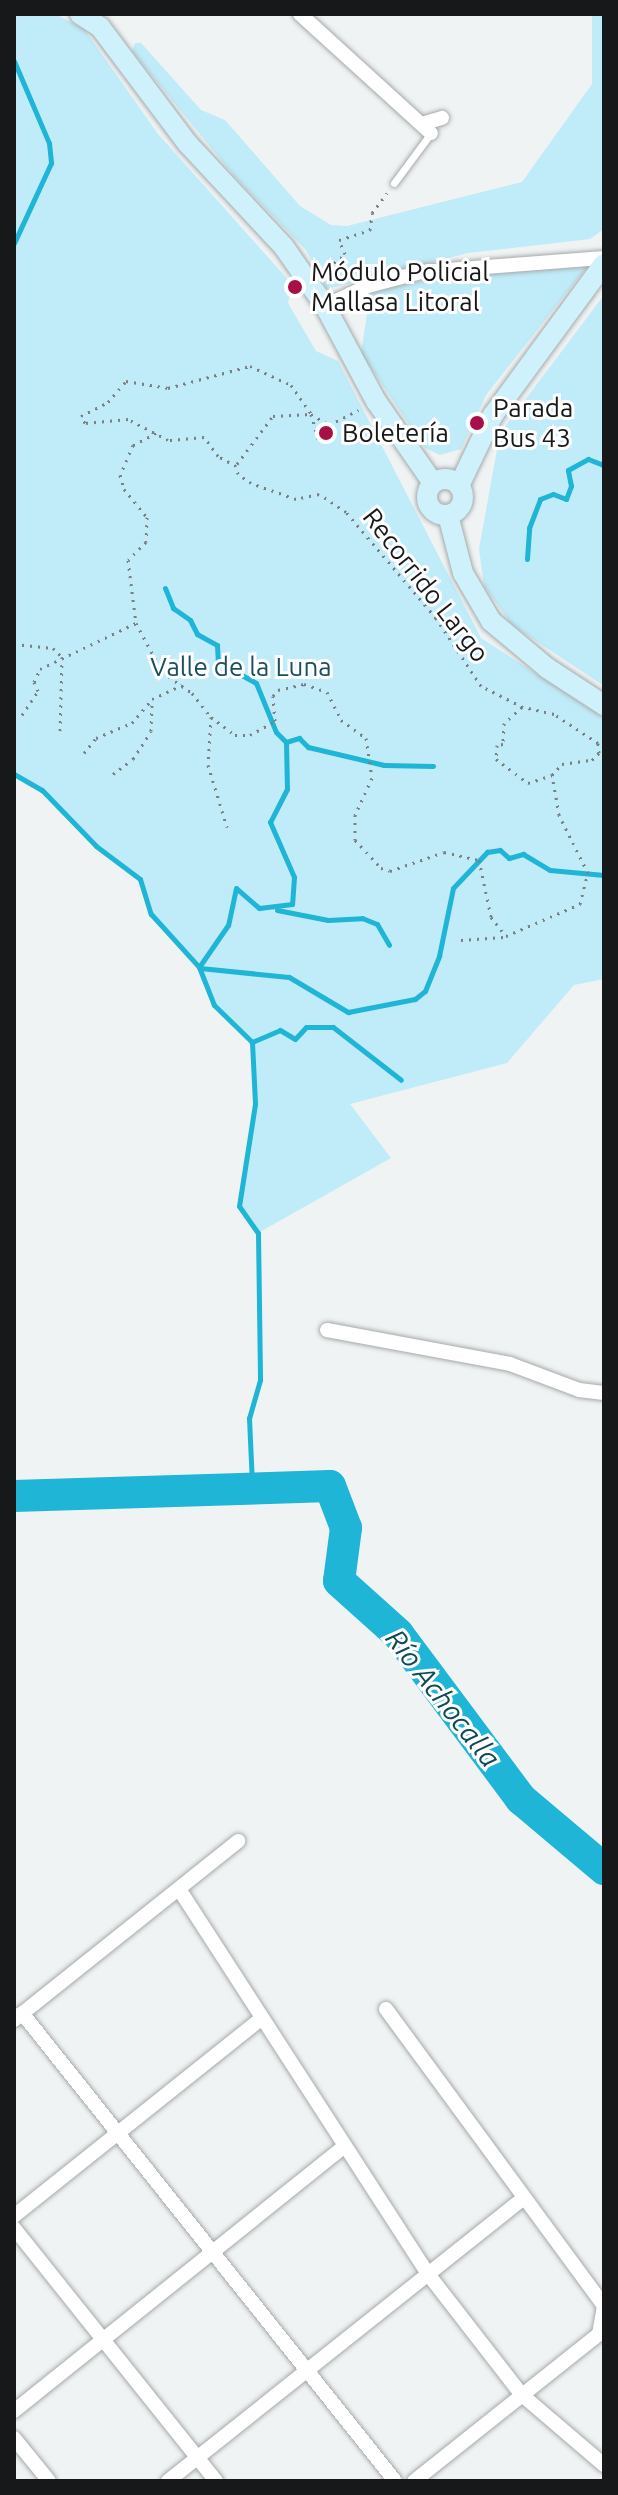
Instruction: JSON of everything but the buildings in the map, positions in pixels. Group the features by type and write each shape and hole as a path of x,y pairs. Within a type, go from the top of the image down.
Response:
{"main road":[{"path":"80,14 121,52 161,110 284,247 325,306 376,401 433,483"},
{"path":"448,515 462,504 459,486 500,404 604,261"},
{"path":"433,483 449,479 459,486"},
{"path":"433,483 427,504 448,515 463,573 491,621 547,668 604,705"}],"street":[{"path":"300,14 426,129 442,118"},
{"path":"325,306 368,286 421,272 604,261"},
{"path":"327,1330 510,1364 579,1390 604,1393"},
{"path":"238,1841 18,2017 118,2133 395,2481"},
{"path":"179,1889 428,2274 522,2395 604,2465"},
{"path":"386,2009 604,2306 599,2334 414,2481"},
{"path":"14,2216 262,2018"},
{"path":"14,2411 345,2146"},
{"path":"168,2481 524,2198"},
{"path":"14,2228 216,2481"},
{"path":"14,2438 49,2481"}],"lane":[{"path":"394,183 426,129"}],"path":[{"path":"325,306 328,268 345,254 339,240 370,230 372,213 394,183"},
{"path":"156,433 128,419 85,423 81,416 108,402 126,381 168,388 250,366 291,385 311,414 319,442"},
{"path":"236,466 273,416 311,414 329,425 376,401"},
{"path":"156,433 133,445 120,475 149,527 146,542 128,560 136,623 152,660 182,685 211,717 235,735 250,735 275,721 273,696 278,690 314,684 327,692 348,728 366,738 369,789 354,826 362,851 390,871 444,852 479,860 491,917 506,936"},
{"name":"Recorrido Largo","path":"156,433 179,442 204,437 218,456 236,466 238,474 251,483 296,499 319,494 346,512 436,618 481,686 523,707 554,714 598,743 599,753 592,760 562,764 552,775"},
{"path":"22,715 38,691 34,682 40,669 136,623"},
{"path":"14,644 53,648 62,657 60,731"},
{"path":"84,753 96,738 132,723 152,699 182,685"},
{"path":"113,774 133,759 151,731 152,699"},
{"path":"461,940 506,936 580,904 587,892 588,873 559,815 552,775 528,783 496,759 504,723 523,707"},
{"path":"211,717 208,765 227,827"}],"green space":[{"name":"Valle de la Luna","path":"14,14 55,14 84,29 158,134 292,284 288,303 316,351 338,361 481,638 604,718 604,979 574,985 507,1063 350,1104 391,1158 258,1233 239,1206 255,1104 252,1042 214,1005 198,967 151,914 140,879 96,846 42,790 14,774"},
{"path":"592,14 604,14 604,229 590,239 468,253 327,289 306,250 235,177 132,51 135,43 141,43 201,110 225,120 300,206 331,225 347,226 522,182 592,84"},
{"path":"587,267 486,395 461,449 440,455 425,448 361,353 370,295 382,288 466,273"},
{"path":"604,295 604,686 512,625 484,586 479,549 500,433"}],"waterway":[{"path":"14,61 49,143 51,163 14,243"},
{"path":"527,559 529,528 540,499 553,494 566,499 571,486 568,470 588,459 604,465"},
{"path":"165,588 173,608 190,620 197,634 217,645 218,662 256,683 276,732 286,742 287,789 270,822 294,877 292,904 259,908 236,888 228,925 199,967"},
{"path":"286,742 299,738 308,747 384,765 433,766"},
{"path":"14,774 42,790 96,846 140,879 151,914 199,967 214,1005 252,1042 255,1104 239,1206 258,1233 260,1380 249,1418 252,1485"},
{"path":"200,968 289,977 348,1012 415,999 425,991 439,956 453,888 487,852 500,850 509,858 523,854 550,870 604,875"},
{"path":"277,910 328,920 362,918 377,924 389,945"},
{"path":"252,1042 280,1030 295,1039 306,1027 333,1027 401,1080"},
{"name":"Río Achocalla","path":"14,1496 330,1486 346,1528 339,1581 398,1634 521,1799 604,1869"}],"place":[{"name":"Módulo Policial Mallasa Litoral","path":"295,287"},
{"name":"Parada Bus 43","path":"477,423"},
{"name":"Boletería","path":"326,433"}]}
